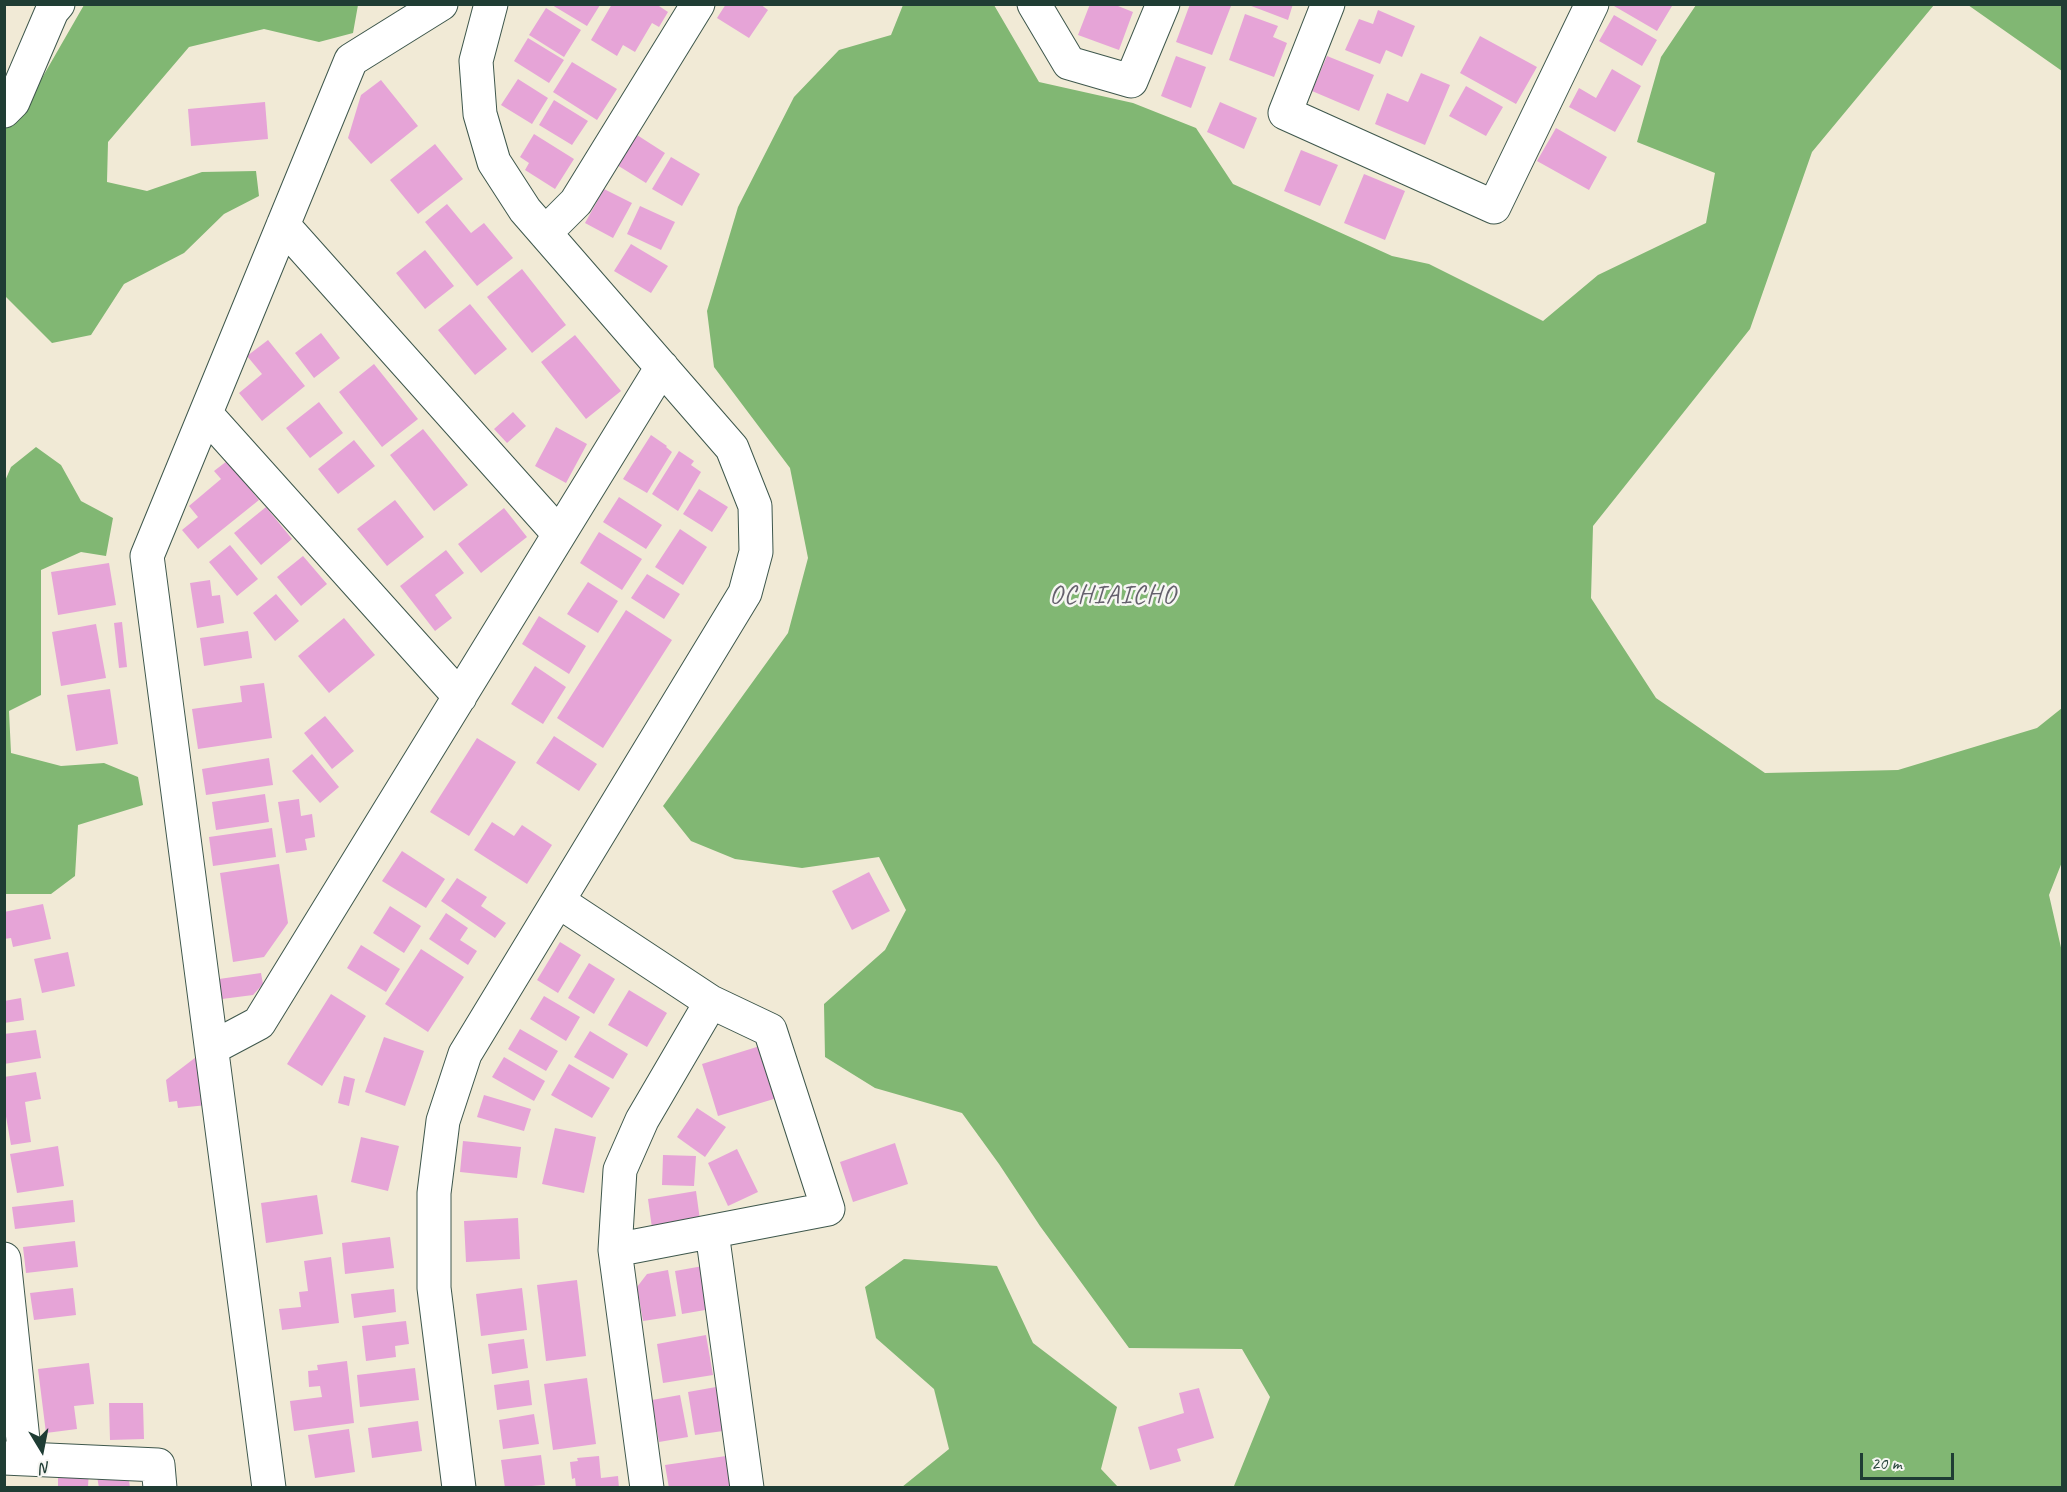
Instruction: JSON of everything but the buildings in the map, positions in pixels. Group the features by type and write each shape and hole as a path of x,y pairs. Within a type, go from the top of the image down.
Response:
{"street":[{"path":"4,111 13,102 52,11 58,4"},
{"path":"269,1488 147,556 351,60 441,4"},
{"path":"459,1488 434,1288 434,1193 443,1121 465,1054 745,593 756,552 755,506 732,448 525,210 494,162 480,114 476,61 491,4"},
{"path":"545,233 576,202 698,4"},
{"path":"1034,4 1069,63 1131,81 1162,4"},
{"path":"1328,4 1285,113 1494,207 1592,4"},
{"path":"283,225 559,534"},
{"path":"212,1048 259,1023 662,367"},
{"path":"206,414 459,697"},
{"path":"558,901 711,1002 770,1030 828,1209 615,1250"},
{"path":"647,1488 615,1250 620,1170 642,1120 711,1002"},
{"path":"712,1232 747,1488"},
{"path":"4,1259 15,1458 158,1465 160,1488"}],"green space":[{"path":"84,5 358,5 353,33 319,42 264,29 189,47 108,142 107,182 147,191 202,172 256,171 259,196 224,214 184,253 124,284 91,335 52,343 5,296 4,127 42,78"},
{"path":"903,5 994,5 1039,82 1133,103 1196,128 1233,184 1392,256 1429,264 1543,321 1598,275 1706,223 1715,173 1637,142 1661,57 1696,5 1934,5 1812,152 1750,329 1593,526 1591,598 1656,698 1765,773 1898,770 2037,728 2062,708 2062,862 2049,895 2062,952 2062,1487 1230,1487 1234,1486 1270,1397 1242,1349 1129,1348 1040,1226 962,1113 875,1088 825,1057 824,1004 885,950 906,910 879,857 802,868 735,859 691,841 663,806 788,633 808,558 790,468 714,367 707,311 738,207 794,97 839,50 891,35"},
{"path":"1968,5 2062,5 2062,71"},
{"path":"36,447 61,465 81,501 113,518 106,556 81,552 41,570 41,695 9,711 11,753 61,766 104,763 138,777 143,805 78,825 75,876 51,894 5,894 5,481 11,467"},
{"path":"904,1259 997,1266 1033,1343 1117,1407 1101,1469 1118,1487 902,1487 949,1449 934,1389 876,1338 865,1287"}],"district":[{"name":"OCHIAICHO","path":"1113,596"}]}
